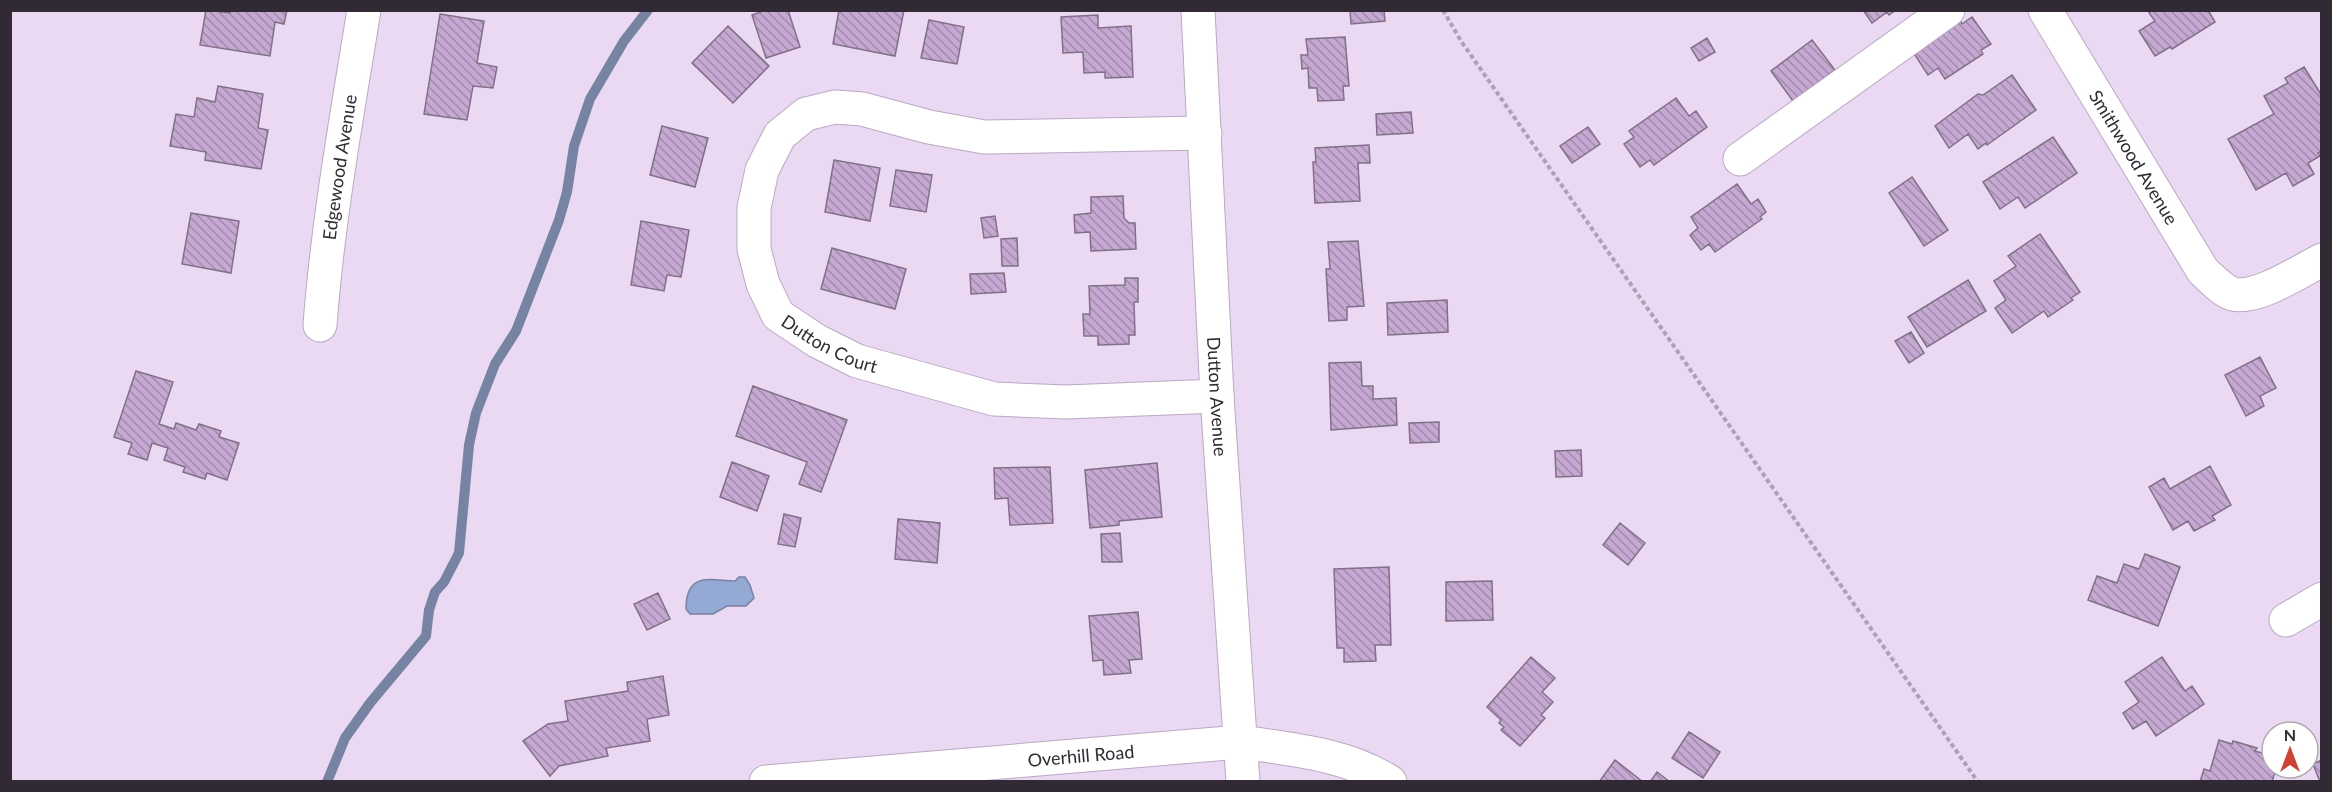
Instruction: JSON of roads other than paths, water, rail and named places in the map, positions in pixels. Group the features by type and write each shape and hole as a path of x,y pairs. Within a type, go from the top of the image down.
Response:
{"street":[{"name":"Edgewood Avenue","path":"320,325 332,208 364,10"},
{"name":"Dutton Avenue","path":"1198,10 1217,396 1243,782"},
{"path":"1740,159 1948,10"},
{"name":"Smithwood Avenue","path":"2045,10 2203,271 2222,288 2235,294 2257,292 2280,283 2322,260"},
{"name":"Dutton Court","path":"1205,132 984,137 929,128 862,109 835,107 806,114 780,135 762,170 754,208 754,249 763,284 778,315 817,341 857,361 994,399 1066,402 1217,396"},
{"path":"2286,620 2322,599"},
{"name":"Overhill Road","path":"766,782 1240,742 1302,750 1372,770 1390,782"}],"water":[{"path":"739,577 745,577 754,598 746,606 727,606 713,614 690,614 686,609 690,588 695,583 702,580 735,581"}],"waterway":[{"path":"327,782 345,738 370,703 426,636 429,610 435,592 444,582 459,553 469,445 476,413 495,364 516,331 559,220 567,192 574,146 590,99 624,41 648,10"}]}
